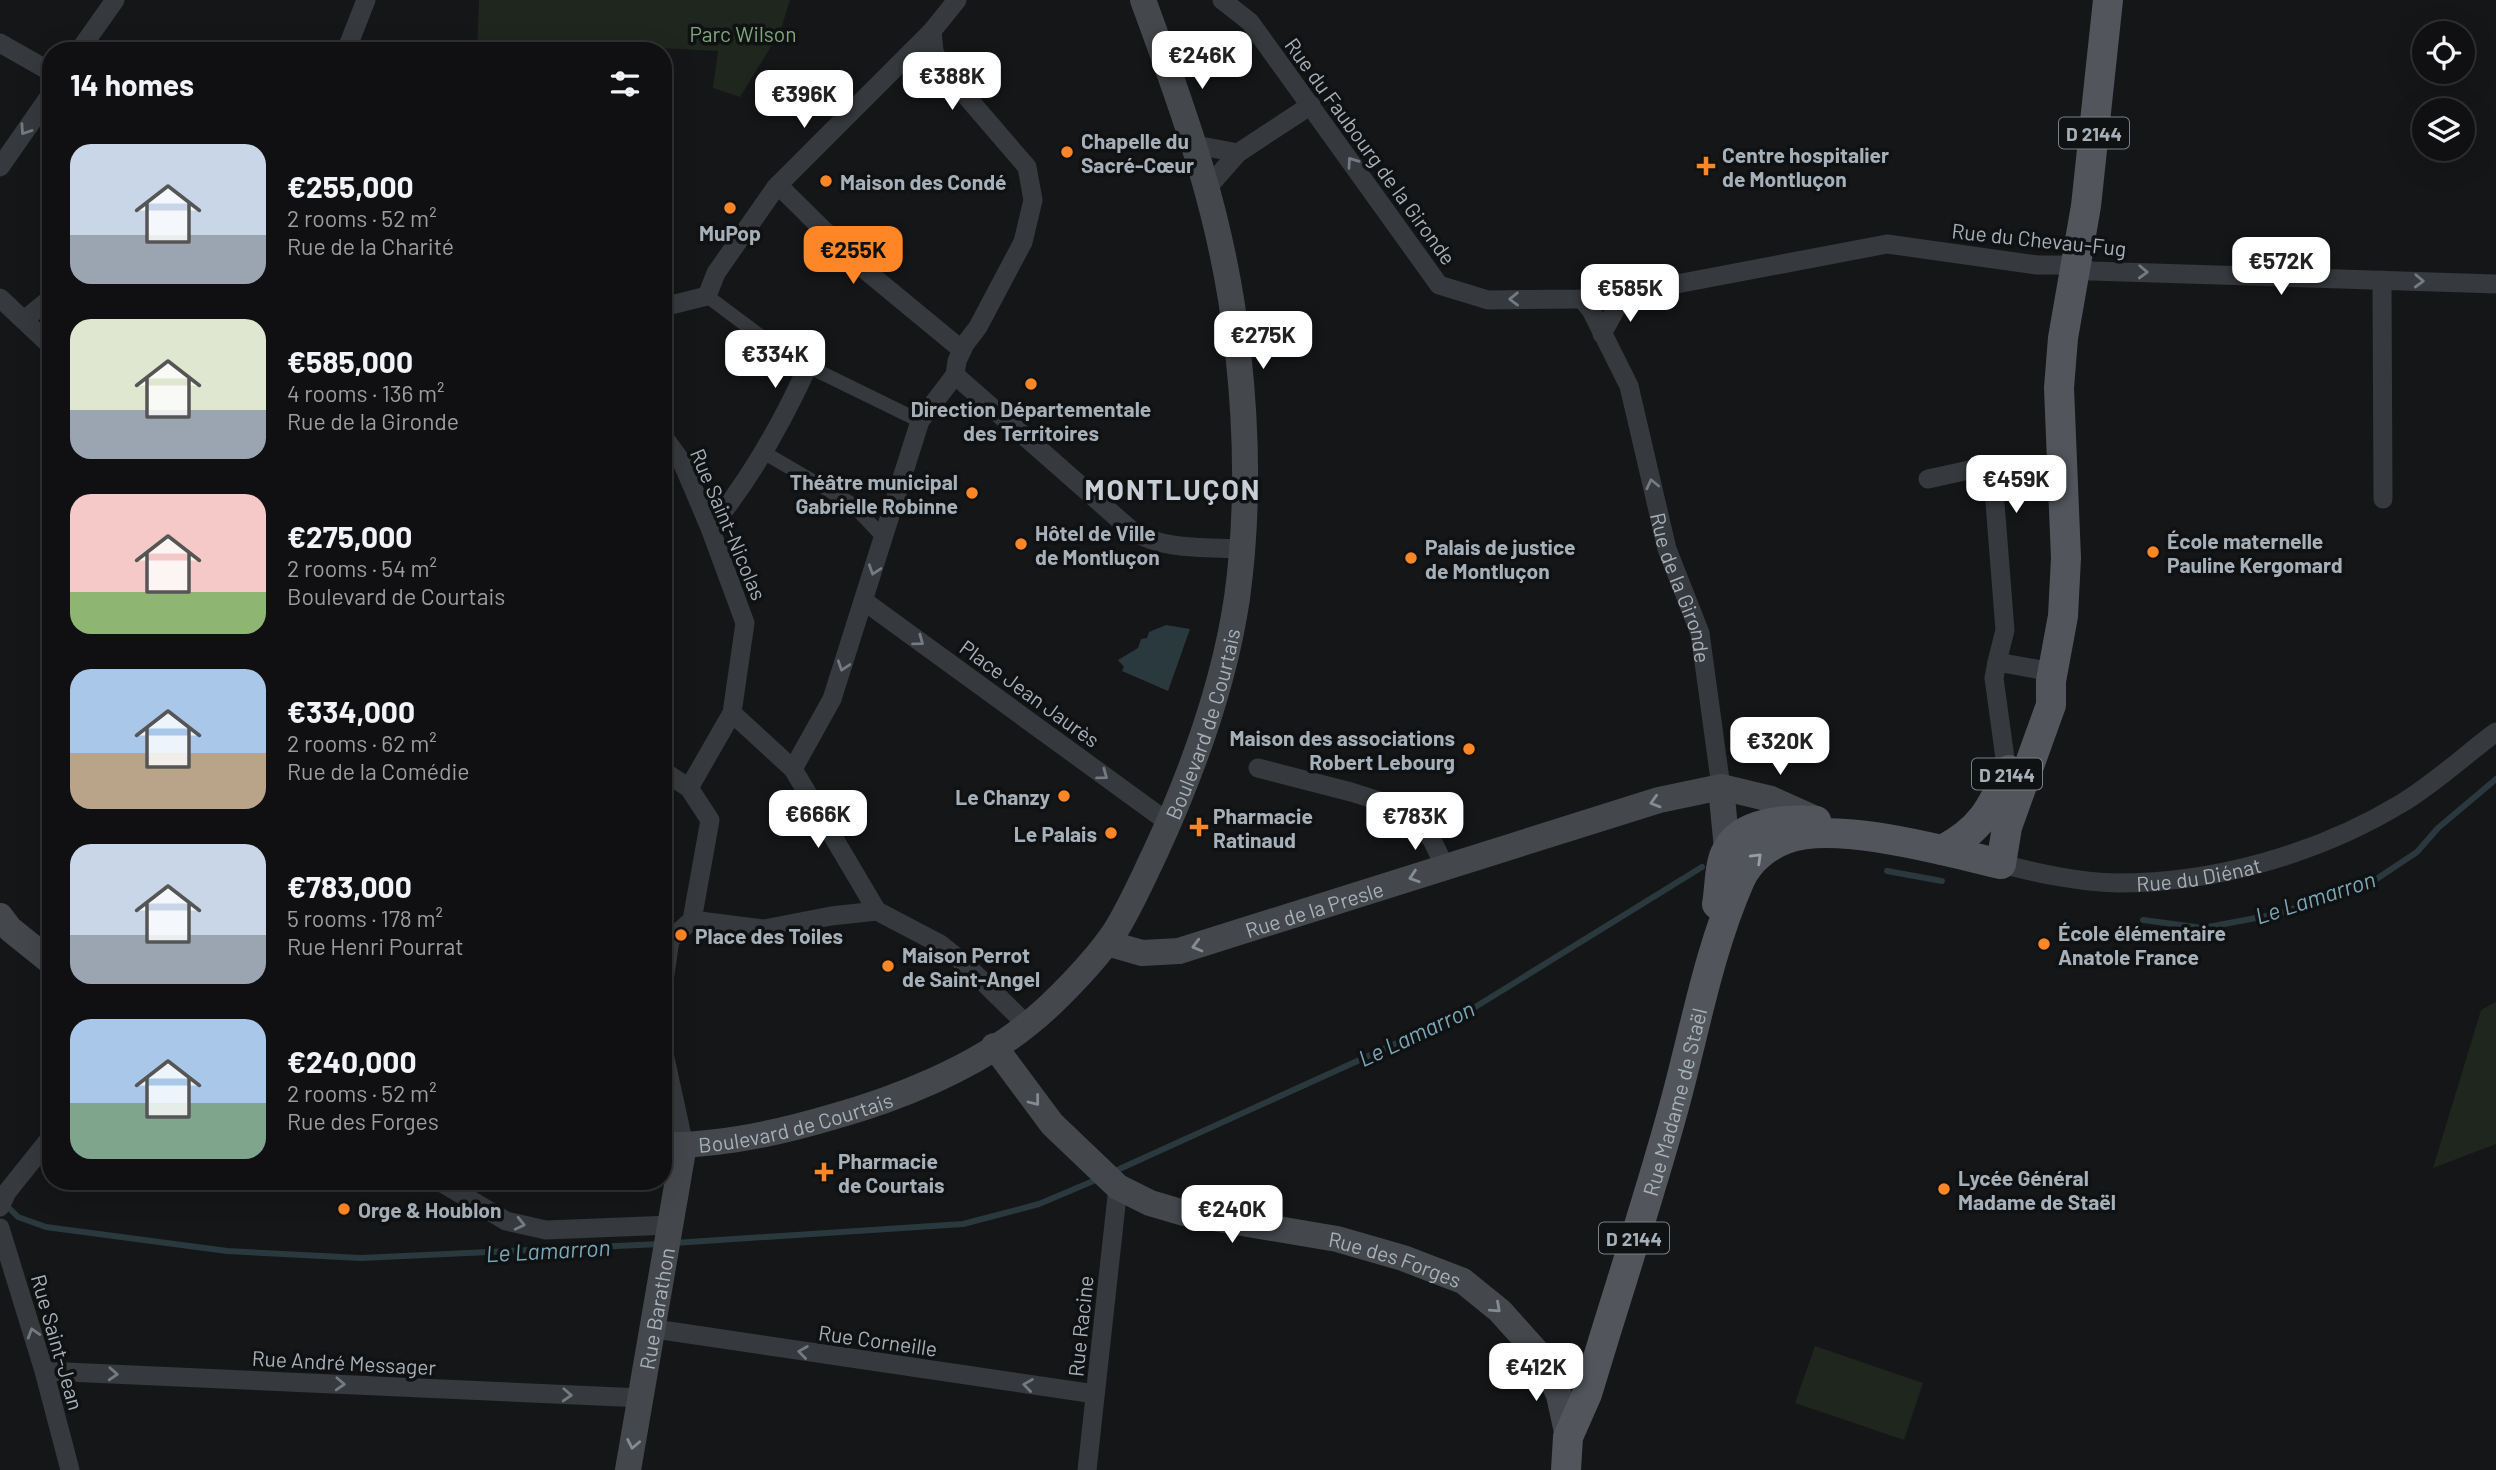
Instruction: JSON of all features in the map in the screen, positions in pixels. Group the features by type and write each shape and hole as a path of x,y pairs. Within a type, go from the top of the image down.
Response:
{"main road":[{"name":"Boulevard de Courtais","path":"673,1145 728,1140 809,1124 875,1105 938,1077 1027,1025 1107,943 1137,891 1169,822 1199,745 1221,672 1234,612 1244,513 1238,351 1209,186 1143,0"},
{"name":"D 2144","path":"2001,864 2007,827 2051,705 2052,676 2063,616 2066,558 2059,388 2063,338 2086,206 2108,0"},
{"name":"D 2144","path":"1941,850 1966,838 1991,810 2052,676"},
{"path":"1721,787 1771,799 1820,821"},
{"name":"Rue de la Gironde","path":"1721,787 1727,849"},
{"name":"Rue de la Presle","path":"1107,943 1142,953 1179,951 1658,800 1721,787"},
{"name":"Rue du Diénat","path":"1778,830 1820,821 1867,836 2001,864"},
{"name":"D 2144","path":"1727,849 1739,838 1778,830"},
{"name":"Rue du Diénat","path":"1778,830 1867,836"},
{"name":"Rue Madame de Staël","path":"1709,964 1745,872 1778,830"},
{"name":"Rue Madame de Staël","path":"1568,1437 1587,1394 1672,1114 1709,964 1727,849"},
{"path":"0,916 10,929 42,955"},
{"name":"Rue des Forges","path":"994,1046 1052,1124 1118,1187 1150,1203 1184,1213 1337,1238 1403,1258 1463,1281 1500,1311 1542,1358 1559,1395 1568,1437"},
{"name":"Rue Barathon","path":"672,1185 673,1145"},
{"name":"Rue Barathon","path":"628,1470 655,1329 671,1225 672,1190"},
{"path":"1542,1358 1571,1370 1582,1370 1596,1363"},
{"name":"D 2144","path":"1586,1470 1587,1394"},
{"name":"D 2144","path":"1566,1470 1568,1437"}],"street":[{"path":"85,42 115,0"},
{"path":"350,42 366,0"},
{"path":"707,296 716,273 778,185 932,31 957,0"},
{"name":"Rue du Faubourg de la Gironde","path":"1222,0 1250,22 1439,285 1488,300 1583,299"},
{"path":"793,769 832,699 920,421 956,374 962,350 978,327 1030,225 1033,200 1027,167 941,67 934,51 932,31"},
{"path":"0,43 42,67"},
{"path":"1209,186 1238,153 1311,105"},
{"path":"0,167 42,107"},
{"path":"1196,145 1238,153"},
{"path":"778,185 859,265 962,350"},
{"name":"Rue du Chevau-Fug","path":"1583,299 1624,294 1887,244 2037,265 2075,265 2091,271 2496,284"},
{"path":"2382,280 2383,499"},
{"path":"1602,334 1624,294"},
{"path":"672,305 707,296"},
{"path":"707,296 772,346 920,421"},
{"path":"0,298 42,337"},
{"name":"Rue de la Gironde","path":"1583,299 1629,386 1667,549 1700,633 1721,787"},
{"path":"24,320 42,305"},
{"path":"710,528 729,506 763,452 808,366"},
{"path":"956,374 1130,530 1145,540 1162,544 1242,549"},
{"name":"Rue Saint-Nicolas","path":"672,448 682,462 710,528 745,623 732,713 689,788"},
{"path":"763,452 852,504 884,538"},
{"path":"1928,479 1992,465 2004,629 1994,678 2007,773"},
{"name":"Place Jean Jaurès","path":"864,601 1169,822"},
{"path":"1997,662 2052,676"},
{"path":"732,713 793,769 877,911 940,944 965,964 1027,1025"},
{"name":"Rue du Diénat","path":"2001,864 2052,876 2115,883 2192,876 2277,858 2349,830 2403,802 2496,732"},
{"path":"1258,768 1411,811 1432,840 1445,867"},
{"path":"672,777 689,788 710,820 691,920 672,934"},
{"path":"691,920 764,929 831,916 877,911"},
{"path":"4,1200 42,1150"},
{"name":"Rue Racine","path":"1087,1470 1118,1187"},
{"path":"454,1190 506,1221 546,1230 671,1225"},
{"name":"Rue Saint-Jean","path":"0,1228 44,1371 70,1470"},
{"name":"Rue Corneille","path":"655,1329 1096,1394"},
{"name":"Rue André Messager","path":"44,1371 642,1398"}],"green space":[{"name":"Parc Wilson","path":"479,0 790,0 780,32 740,97 713,88 718,51 672,49 672,42 477,42"},
{"path":"2496,1002 2496,1144 2433,1168 2481,1010"},
{"path":"1815,1346 1923,1383 1904,1440 1795,1403"}],"shaded area":[{"path":"1166,625 1190,629 1168,691 1122,671 1124,667 1118,660 1138,648 1141,639 1147,638 1149,632"}],"waterway":[{"name":"Le Lamarron","path":"2143,920 2203,928 2277,914 2372,882 2417,852 2438,828 2496,779"},
{"name":"Le Lamarron","path":"1115,1171 1472,1009 1702,867"},
{"name":"Le Lamarron","path":"1887,871 1942,881"},
{"name":"Le Lamarron","path":"674,1243 963,1224 1039,1204 1098,1179"},
{"name":"Le Lamarron","path":"5,1204 18,1217 46,1227 227,1251 361,1258 660,1244"}],"place":[{"name":"Chapelle du Sacré-Cœur","path":"1067,152"},
{"name":"Centre hospitalier de Montluçon","path":"1706,166"},
{"name":"Maison des Condé","path":"826,181"},
{"name":"MuPop","path":"730,208"},
{"name":"Direction Départementale des Territoires","path":"1031,384"},
{"name":"Théâtre municipal Gabrielle Robinne","path":"972,493"},
{"name":"Hôtel de Ville de Montluçon","path":"1021,544"},
{"name":"École maternelle Pauline Kergomard","path":"2153,552"},
{"name":"Palais de justice de Montluçon","path":"1411,558"},
{"name":"Maison des associations Robert Lebourg","path":"1469,749"},
{"name":"Le Chanzy","path":"1064,796"},
{"name":"Pharmacie Ratinaud","path":"1199,827"},
{"name":"Le Palais","path":"1111,833"},
{"name":"Place des Toiles","path":"681,935"},
{"name":"École élémentaire Anatole France","path":"2044,944"},
{"name":"Maison Perrot de Saint-Angel","path":"888,966"},
{"name":"Pharmacie de Courtais","path":"824,1172"},
{"name":"Lycée Général Madame de Staël","path":"1944,1189"},
{"name":"Orge & Houblon","path":"344,1209"}],"district":[{"name":"MONTLUÇON","path":"1173,489"}]}
